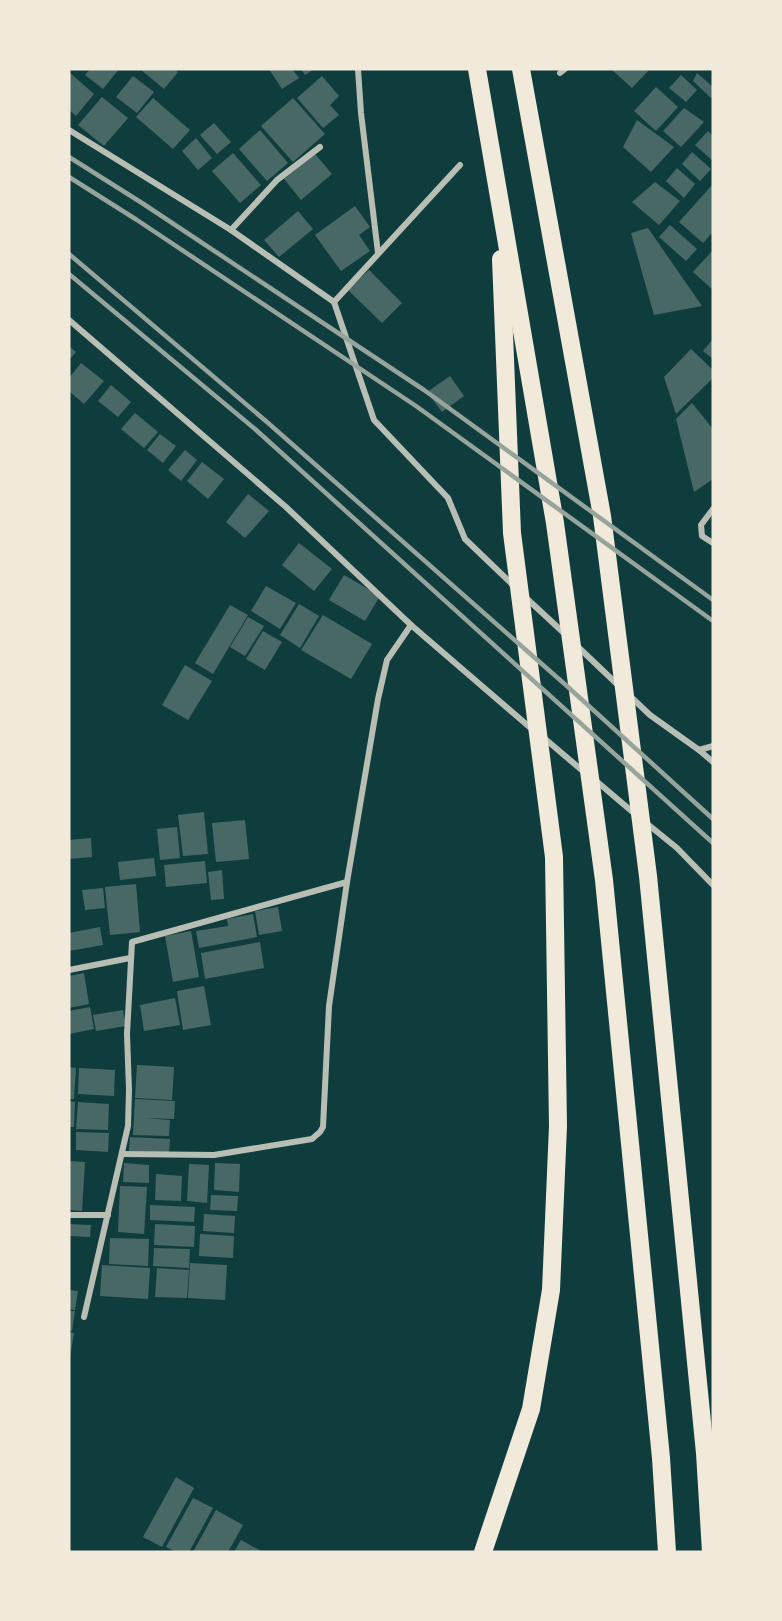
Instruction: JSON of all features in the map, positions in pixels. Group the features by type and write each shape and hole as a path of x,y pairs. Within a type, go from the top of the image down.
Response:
{"highway":[{"path":"477,69 555,523 604,880 661,1458 667,1552"},
{"path":"521,69 602,516 648,876 704,1442 711,1552"},
{"path":"483,1552 531,1409 550,1290 558,1126 554,857 512,533 498,186"}],"street":[{"path":"358,69 378,253"},
{"path":"69,130 231,230 334,302 374,420 448,498 465,539 650,715 713,762"},
{"path":"231,230 277,180 320,147"},
{"path":"334,302 460,165"},
{"path":"69,320 286,507 411,625 500,702 677,848 713,885"},
{"path":"713,509 701,525 702,536 713,543"},
{"path":"123,1154 213,1155 312,1139 323,1127 329,1006 378,699 387,660 411,625"},
{"path":"699,750 713,746"},
{"path":"84,1317 128,1126 127,1034 132,942 347,882"},
{"path":"69,970 130,958"},
{"path":"69,1215 108,1215"}],"building":[{"path":"90,69 119,69 103,89 85,75"},
{"path":"140,69 174,69 178,72 164,89"},
{"path":"269,69 292,69 299,78 282,89"},
{"path":"301,69 314,69 305,75"},
{"path":"611,69 650,69 632,88"},
{"path":"69,72 94,94 76,116 69,110"},
{"path":"697,73 713,87 711,98 693,81"},
{"path":"681,75 697,90 686,102 669,88"},
{"path":"133,76 154,92 137,113 116,97"},
{"path":"322,76 339,96 330,105 339,115 323,128 297,98"},
{"path":"656,87 678,107 656,131 634,111"},
{"path":"102,97 128,118 104,146 78,125"},
{"path":"153,98 190,130 173,149 136,117"},
{"path":"293,98 325,134 293,162 261,126"},
{"path":"684,108 704,122 681,147 663,131"},
{"path":"637,120 674,147 651,172 623,147"},
{"path":"214,123 231,142 217,154 200,135"},
{"path":"260,130 288,163 267,181 239,149"},
{"path":"708,131 713,136 713,161 695,145"},
{"path":"196,138 212,158 198,170 182,151"},
{"path":"692,152 711,169 700,181 682,164"},
{"path":"233,153 261,185 240,203 212,171"},
{"path":"315,154 332,174 301,200 284,179"},
{"path":"677,168 695,184 684,198 666,181"},
{"path":"655,182 680,201 659,225 632,202"},
{"path":"713,184 713,232 703,243 679,222"},
{"path":"355,206 370,227 359,235 370,251 341,271 315,235"},
{"path":"298,211 313,229 279,257 264,240"},
{"path":"670,225 697,249 686,261 659,237"},
{"path":"648,228 702,306 654,315 631,233"},
{"path":"713,250 713,290 693,272"},
{"path":"369,270 402,303 382,323 348,290"},
{"path":"713,339 713,359 703,351"},
{"path":"69,346 76,352 69,360"},
{"path":"691,349 713,370 713,378 676,414 664,377"},
{"path":"81,363 104,381 84,404 69,391 69,378"},
{"path":"450,376 464,396 442,412 427,392"},
{"path":"111,385 131,402 118,417 98,401"},
{"path":"692,403 713,429 713,479 694,492 676,419"},
{"path":"135,413 158,432 144,448 121,429"},
{"path":"160,434 176,446 163,463 147,450"},
{"path":"185,450 197,460 181,481 168,470"},
{"path":"202,462 224,479 208,499 187,481"},
{"path":"248,494 269,511 245,538 226,522"},
{"path":"299,543 332,569 314,591 282,565"},
{"path":"344,575 380,596 365,621 329,600"},
{"path":"266,586 296,603 280,629 251,611"},
{"path":"299,604 319,616 300,648 280,635"},
{"path":"230,605 248,615 213,674 195,663"},
{"path":"323,615 372,644 351,679 301,650"},
{"path":"248,617 264,626 245,656 230,647"},
{"path":"263,631 282,642 265,670 246,659"},
{"path":"185,665 212,681 188,720 162,705"},
{"path":"204,812 208,854 183,856 178,815"},
{"path":"245,820 249,859 216,862 212,823"},
{"path":"177,827 180,858 160,860 157,829"},
{"path":"91,838 92,857 69,859 69,840"},
{"path":"154,858 156,876 120,880 118,862"},
{"path":"205,861 207,883 166,887 164,865"},
{"path":"222,870 224,899 211,900 208,872"},
{"path":"136,884 140,932 110,935 105,887"},
{"path":"103,888 105,908 85,910 82,890"},
{"path":"278,907 282,931 259,935 255,911"},
{"path":"253,914 257,937 199,948 196,931 228,926 227,919"},
{"path":"100,927 103,945 69,951 69,933"},
{"path":"191,931 199,977 173,982 165,936"},
{"path":"260,942 264,968 205,979 201,953"},
{"path":"84,973 89,1004 69,1008 69,976"},
{"path":"204,986 211,1025 183,1030 177,991"},
{"path":"175,998 180,1025 144,1031 140,1005"},
{"path":"90,1007 94,1029 69,1034 69,1011"},
{"path":"123,1010 126,1026 96,1031 93,1015"},
{"path":"137,1065 174,1067 172,1100 135,1098"},
{"path":"69,1067 76,1068 74,1099 69,1099"},
{"path":"79,1068 115,1070 114,1096 78,1094"},
{"path":"135,1099 175,1101 174,1119 144,1118 170,1120 169,1136 133,1135"},
{"path":"69,1101 75,1102 74,1127 69,1127"},
{"path":"78,1102 109,1104 108,1130 76,1129"},
{"path":"76,1132 109,1133 108,1152 76,1150"},
{"path":"130,1137 170,1139 169,1153 129,1151"},
{"path":"69,1161 85,1162 82,1211 69,1210"},
{"path":"124,1163 149,1165 149,1183 123,1182"},
{"path":"215,1163 240,1164 239,1192 214,1190"},
{"path":"189,1164 209,1165 207,1203 187,1201"},
{"path":"156,1174 182,1176 181,1201 155,1200"},
{"path":"120,1186 147,1187 144,1234 118,1232"},
{"path":"211,1195 238,1196 237,1211 210,1210"},
{"path":"150,1205 195,1207 194,1222 150,1220"},
{"path":"204,1214 235,1216 234,1233 203,1231"},
{"path":"69,1224 91,1225 90,1237 69,1236"},
{"path":"155,1224 195,1226 194,1247 154,1245"},
{"path":"200,1234 234,1236 233,1258 199,1256"},
{"path":"110,1238 149,1239 148,1266 109,1264"},
{"path":"154,1248 190,1249 189,1268 153,1266"},
{"path":"190,1263 227,1265 225,1300 188,1298"},
{"path":"102,1265 150,1268 148,1299 100,1296"},
{"path":"157,1268 189,1270 187,1298 155,1297"},
{"path":"69,1290 78,1291 75,1310 69,1309"},
{"path":"69,1311 75,1311 72,1331 69,1330"},
{"path":"69,1332 74,1333 70,1358 69,1358"},
{"path":"176,1477 194,1488 162,1547 143,1537"},
{"path":"193,1498 213,1508 189,1552 176,1552 166,1547"},
{"path":"216,1510 243,1525 228,1552 193,1552"},
{"path":"241,1540 263,1552 234,1552"}],"railway":[{"path":"69,157 424,390 713,600"},
{"path":"69,177 416,406 713,621"},
{"path":"69,254 267,422 568,687 713,819"},
{"path":"69,274 255,429 713,843"}]}
